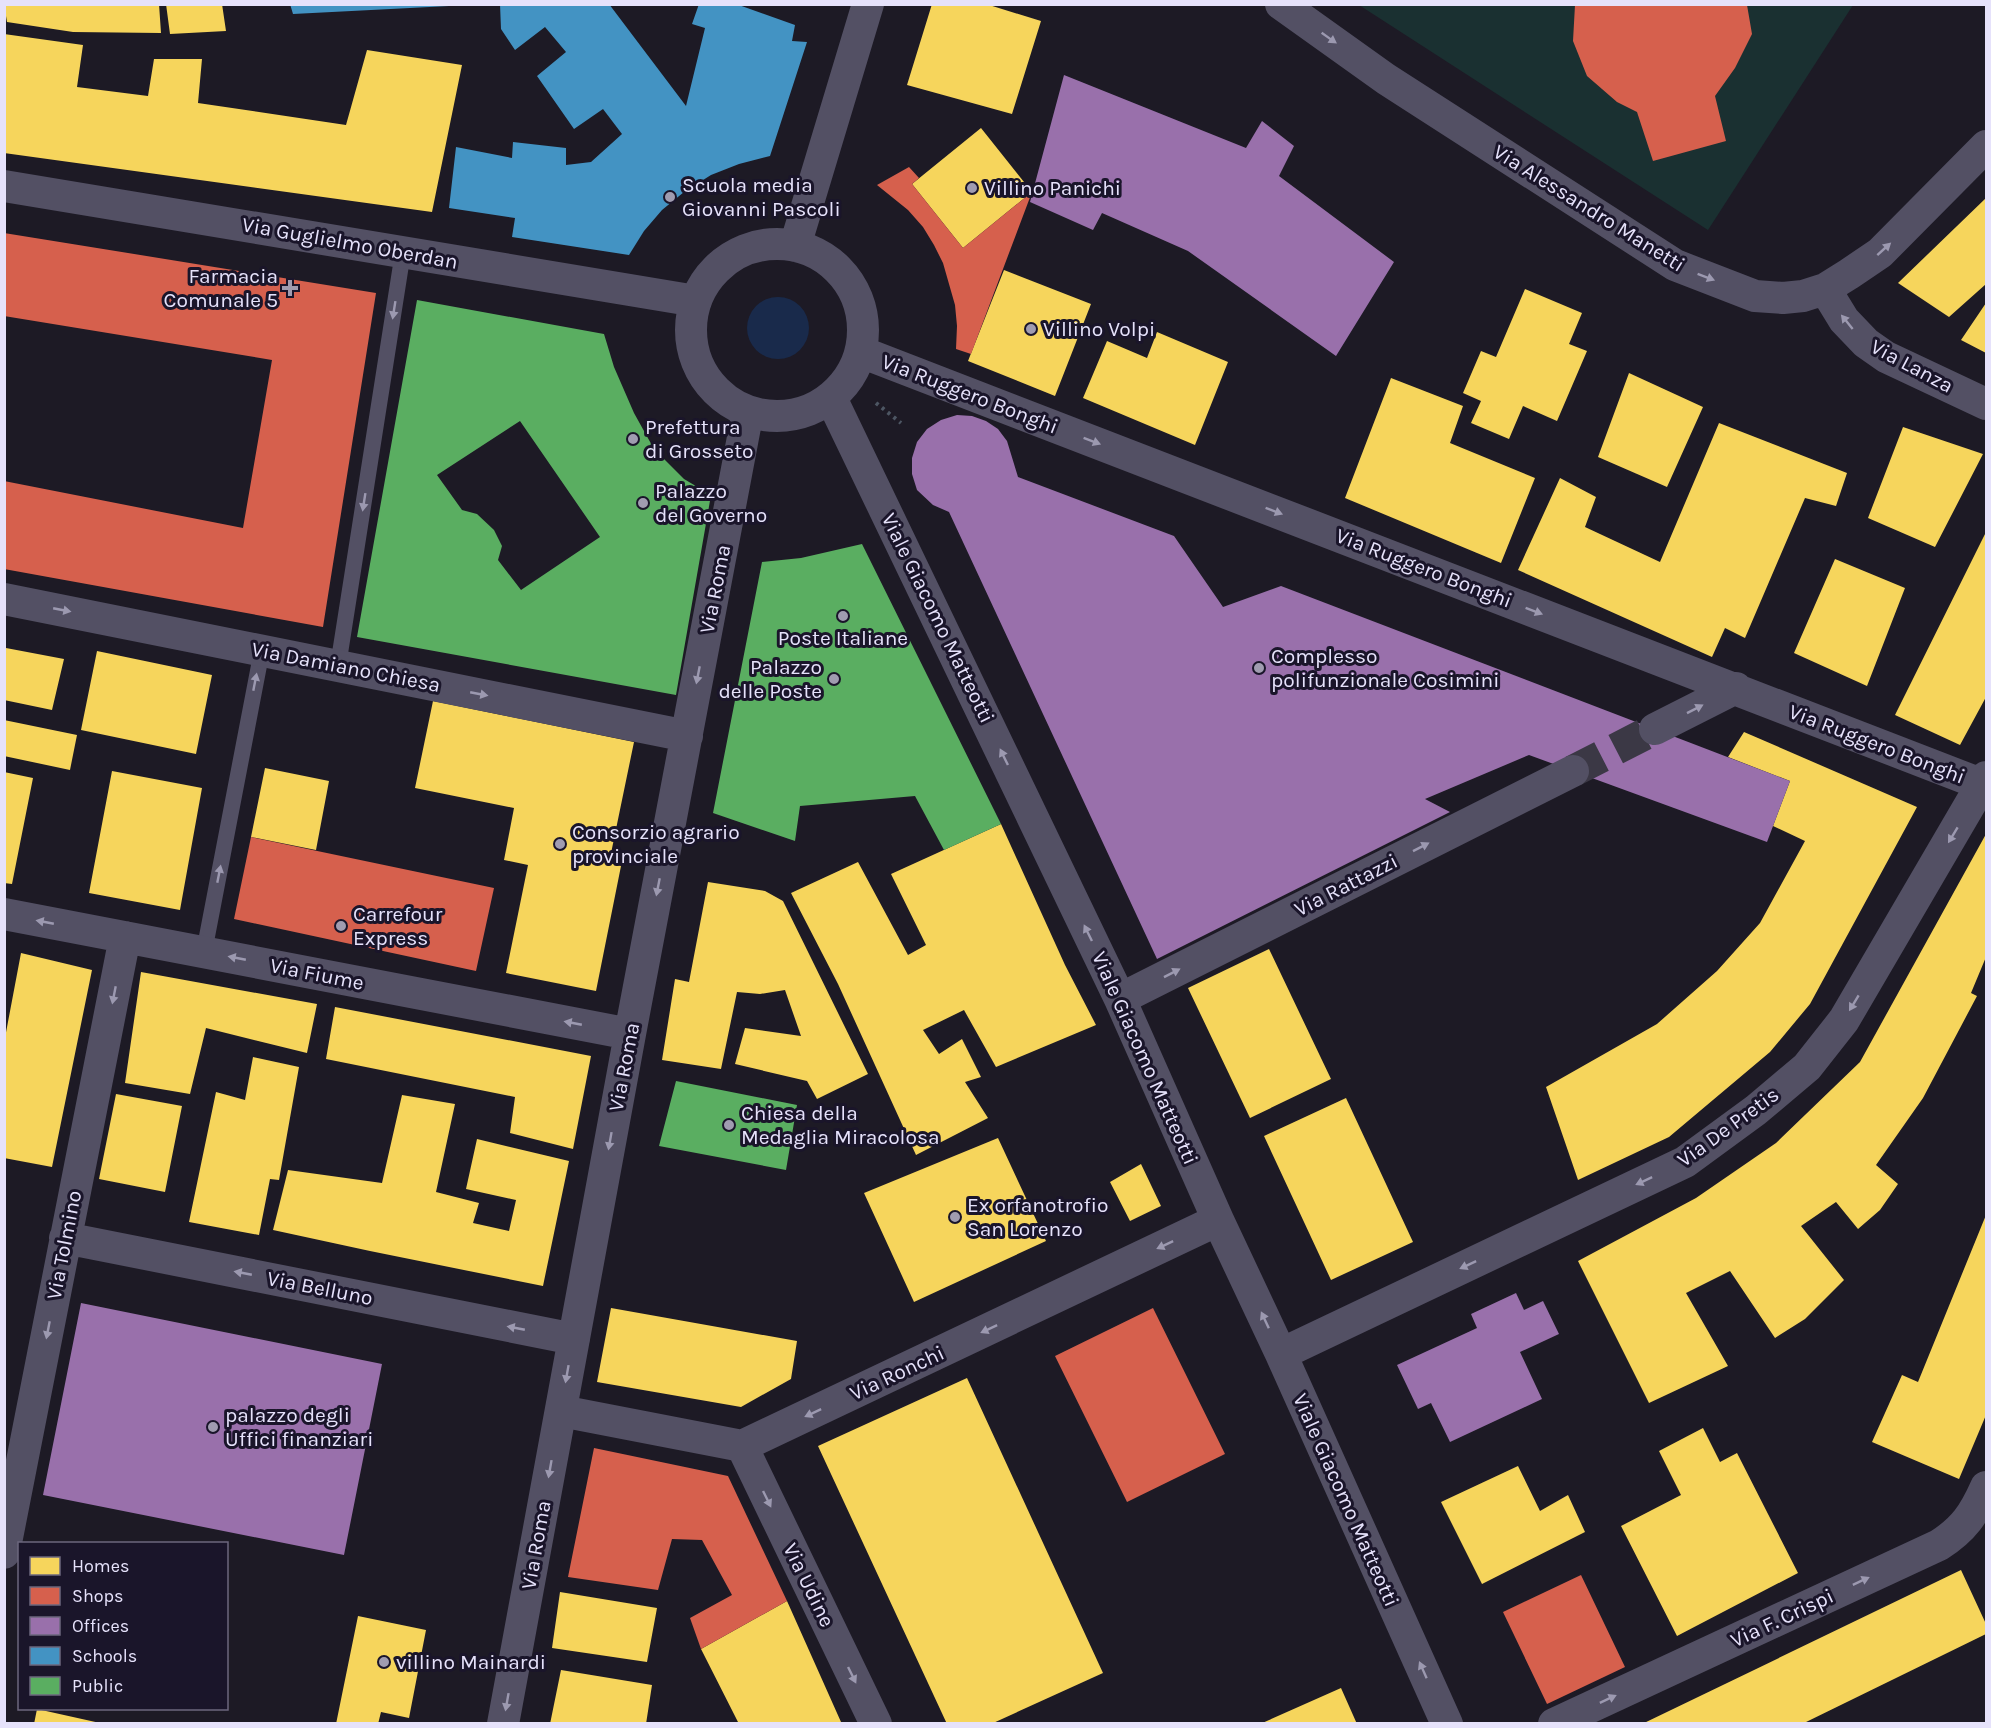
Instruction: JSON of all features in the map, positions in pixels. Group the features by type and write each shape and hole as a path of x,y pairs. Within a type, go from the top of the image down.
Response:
{"street":[{"path":"795,246 868,4"},
{"name":"Via Alessandro Manetti","path":"1281,4 1386,79 1675,265 1755,296 1783,298 1803,296 1825,289 1880,253 1986,146"},
{"name":"Via Guglielmo Oberdan","path":"4,186 696,301"},
{"path":"775,244 795,246 821,256 843,274 857,298 863,324 861,352 848,381 831,398 805,412 777,416 748,411 724,398 706,379 702,371 695,354 691,328 696,301 705,283 718,267 735,255 754,247 775,244"},
{"name":"Via Lanza","path":"1825,289 1844,320 1866,343 1886,357 1986,404"},
{"name":"Via Ruggero Bonghi","path":"861,352 1985,783"},
{"name":"Viale Giacomo Matteotti","path":"831,398 1120,999 1447,1724"},
{"name":"Via Roma","path":"503,1724 748,411"},
{"name":"Via Damiano Chiesa","path":"4,598 687,736"},
{"path":"1655,729 1736,688"},
{"name":"Via Rattazzi","path":"1120,999 1573,771"},
{"name":"Via De Pretis","path":"1281,1354 1685,1162 1756,1110 1807,1067 1844,1020 1985,783"},
{"name":"Via Fiume","path":"4,914 630,1034"},
{"name":"Via Tolmino","path":"4,1553 125,937"},
{"name":"Via Ronchi","path":"742,1446 1218,1220"},
{"name":"Via Belluno","path":"65,1238 574,1339"},
{"path":"561,1411 742,1446"},
{"name":"Via Udine","path":"742,1446 876,1724"},
{"name":"Via F. Crispi","path":"1554,1724 1939,1545 1956,1534 1977,1527 1978,1506 1986,1487"}],"lane":[{"path":"338,666 404,252"},
{"path":"204,952 261,650"}],"green space":[{"path":"1359,5 1853,5 1708,230"}],"water":[{"path":"778,297 790,299 800,306 807,316 809,328 807,340 800,350 790,357 778,359 766,357 756,350 749,340 747,328 749,316 756,306 766,299"}],"building: Homes":[{"path":"4,4 159,4 161,33 73,32 7,22"},
{"path":"166,4 222,4 226,31 170,34"},
{"path":"932,4 986,4 1041,21 1012,114 907,85"},
{"path":"4,34 83,45 77,87 148,96 154,59 202,59 198,103 346,125 367,50 462,65 432,212 4,153"},
{"name":"Villino Panichi","path":"981,128 1032,192 963,248 912,184"},
{"path":"1986,198 1986,284 1949,317 1898,283"},
{"name":"Villino Volpi","path":"1004,270 1091,304 1055,396 968,361"},
{"path":"1525,289 1582,313 1569,344 1587,351 1557,421 1523,406 1509,439 1471,423 1481,401 1463,393 1481,351 1496,357"},
{"path":"1986,303 1986,353 1961,340"},
{"path":"1157,332 1228,362 1195,445 1083,398 1107,341 1147,358"},
{"path":"1629,373 1703,407 1667,487 1598,457"},
{"path":"1391,378 1463,406 1450,443 1535,478 1501,563 1345,498"},
{"path":"1719,423 1847,473 1836,506 1805,498 1745,638 1725,628 1712,657 1518,570 1560,478 1596,497 1585,527 1660,562"},
{"path":"1903,427 1983,454 1935,547 1868,518"},
{"path":"1986,532 1986,697 1960,745 1895,715"},
{"path":"1835,559 1905,588 1867,686 1794,653"},
{"path":"6,648 64,659 52,710 4,700"},
{"path":"97,651 212,675 196,754 81,730"},
{"name":"Consorzio agrario provinciale","path":"433,701 634,742 609,863 621,866 596,991 506,973 528,865 504,860 514,808 415,788"},
{"path":"4,720 77,735 70,770 4,756"},
{"path":"1744,732 1917,807 1810,1004 1770,1052 1669,1137 1578,1180 1546,1087 1657,1024 1717,971 1760,923 1805,841 1773,826 1790,781 1728,757"},
{"path":"265,768 329,781 316,850 251,837"},
{"path":"112,771 202,788 180,910 89,893"},
{"path":"4,772 33,778 12,884 4,883"},
{"path":"1001,824 1065,965 1096,1025 996,1067 964,1010 923,1030 939,1054 962,1039 981,1077 965,1082 988,1118 916,1155 838,984 791,893 858,862 908,955 926,945 891,874"},
{"path":"1986,834 1986,957 1971,993 1977,996 1923,1098 1876,1165 1898,1184 1880,1210 1858,1229 1836,1202 1801,1226 1844,1280 1805,1319 1775,1338 1730,1271 1686,1293 1728,1366 1649,1403 1578,1261 1696,1198 1776,1143 1860,1062"},
{"path":"708,882 765,891 783,901 868,1074 817,1099 807,1081 735,1064 745,1028 801,1036 785,990 760,994 737,992 721,1069 662,1060 675,979 689,982"},
{"path":"1269,949 1331,1079 1250,1118 1188,988"},
{"path":"21,953 92,970 52,1167 4,1158 4,1043"},
{"path":"141,972 317,1004 307,1053 206,1028 190,1094 125,1083"},
{"path":"335,1007 591,1056 573,1149 510,1133 515,1097 326,1059"},
{"path":"253,1057 299,1067 279,1180 270,1179 259,1235 189,1222 216,1092 245,1100"},
{"path":"116,1094 182,1106 165,1192 99,1179"},
{"path":"402,1095 455,1104 436,1192 479,1203 473,1223 509,1231 516,1200 466,1189 477,1139 569,1161 543,1286 273,1230 288,1170 382,1183"},
{"path":"1346,1098 1413,1242 1331,1280 1264,1136"},
{"name":"Ex orfanotrofio San Lorenzo","path":"998,1138 1046,1241 914,1302 864,1193"},
{"path":"1141,1164 1161,1206 1130,1221 1110,1182"},
{"path":"1986,1215 1986,1415 1959,1479 1872,1442 1902,1375 1918,1382"},
{"path":"611,1308 797,1341 791,1379 741,1407 597,1382"},
{"path":"967,1378 1103,1673 991,1724 947,1724 818,1446"},
{"path":"1703,1428 1720,1462 1737,1453 1798,1573 1677,1636 1621,1526 1681,1495 1659,1451"},
{"path":"1518,1466 1540,1511 1568,1495 1585,1532 1482,1584 1441,1502"},
{"path":"1961,1570 1986,1624 1986,1634 1802,1724 1642,1724"},
{"path":"560,1592 657,1608 647,1662 552,1648"},
{"path":"787,1601 841,1722 838,1724 739,1724 701,1649"},
{"name":"villino Mainardi","path":"358,1616 426,1630 409,1718 381,1712 378,1724 336,1724"},
{"path":"561,1670 652,1685 646,1724 550,1724"},
{"path":"1341,1688 1357,1724 1260,1724"},
{"path":"37,1710 100,1723 100,1724 34,1724"}],"building: Shops":[{"path":"1575,5 1747,5 1752,34 1735,68 1715,96 1726,141 1653,161 1637,112 1617,102 1587,76 1573,41"},
{"path":"909,167 919,178 912,184 963,248 1032,192 971,354 956,349 955,305 943,263 934,245 923,227 908,210 877,185"},
{"path":"4,233 376,293 323,627 4,569 4,481 243,528 272,360 4,316"},
{"path":"251,837 494,888 476,971 234,919"},
{"path":"1153,1308 1225,1454 1127,1502 1055,1356"},
{"path":"594,1448 728,1476 787,1601 701,1649 690,1618 732,1595 702,1540 672,1539 658,1590 568,1577"},
{"path":"1581,1575 1625,1667 1547,1704 1503,1612"}],"building: Offices":[{"path":"1064,75 1246,148 1262,121 1294,146 1279,176 1394,262 1336,356 1188,251 1102,213 1093,230 1030,202"},
{"name":"Complesso polifunzionale Cosimini","path":"957,415 972,416 998,429 1007,441 1018,477 1174,536 1223,607 1281,586 1790,781 1767,842 1529,755 1425,799 1450,812 1157,959 949,512 933,505 917,490 912,474 912,458 917,442 927,429 941,420"},
{"path":"1516,1293 1524,1310 1543,1301 1559,1334 1520,1352 1542,1399 1450,1442 1431,1403 1418,1409 1397,1365 1477,1328 1471,1314"},
{"name":"palazzo degli Uffici finanziari","path":"81,1303 382,1364 344,1555 43,1495"}],"building: Schools":[{"path":"290,4 449,4 449,6 293,14"},
{"path":"500,4 609,4 686,106 705,28 692,24 699,4 736,4 795,25 792,41 807,42 770,156 739,164 711,175 684,192 662,210 644,231 629,255 512,237 515,218 449,208 456,147 512,158 513,142 566,148 566,165 591,162 622,134 603,109 574,129 537,76 566,52 545,27 515,50 501,29"}],"building: Public":[{"name":"Palazzo del Governo","path":"417,300 604,334 614,367 634,413 654,449 684,479 711,495 676,695 357,637","holes":["520,421 600,537 521,590 498,560 502,546 494,530 477,514 462,510 437,475"]},
{"name":"Palazzo delle Poste","path":"862,544 1001,824 944,850 915,796 800,806 795,841 713,813 762,562 801,558"},
{"name":"Chiesa della Medaglia Miracolosa","path":"676,1081 797,1105 786,1170 659,1146"}],"tunnel":[{"path":"1573,771 1655,729"}],"place":[{"name":"Villino Panichi","path":"972,188"},
{"name":"Scuola media Giovanni Pascoli","path":"670,197"},
{"name":"Farmacia Comunale 5","path":"290,288"},
{"name":"Villino Volpi","path":"1031,329"},
{"name":"Prefettura di Grosseto","path":"633,439"},
{"name":"Palazzo del Governo","path":"643,503"},
{"name":"Poste Italiane","path":"843,616"},
{"name":"Complesso polifunzionale Cosimini","path":"1259,668"},
{"name":"Palazzo delle Poste","path":"834,679"},
{"name":"Consorzio agrario provinciale","path":"560,844"},
{"name":"Carrefour Express","path":"341,926"},
{"name":"Chiesa della Medaglia Miracolosa","path":"729,1125"},
{"name":"Ex orfanotrofio San Lorenzo","path":"955,1217"},
{"name":"palazzo degli Uffici finanziari","path":"213,1427"},
{"name":"villino Mainardi","path":"384,1662"}]}
